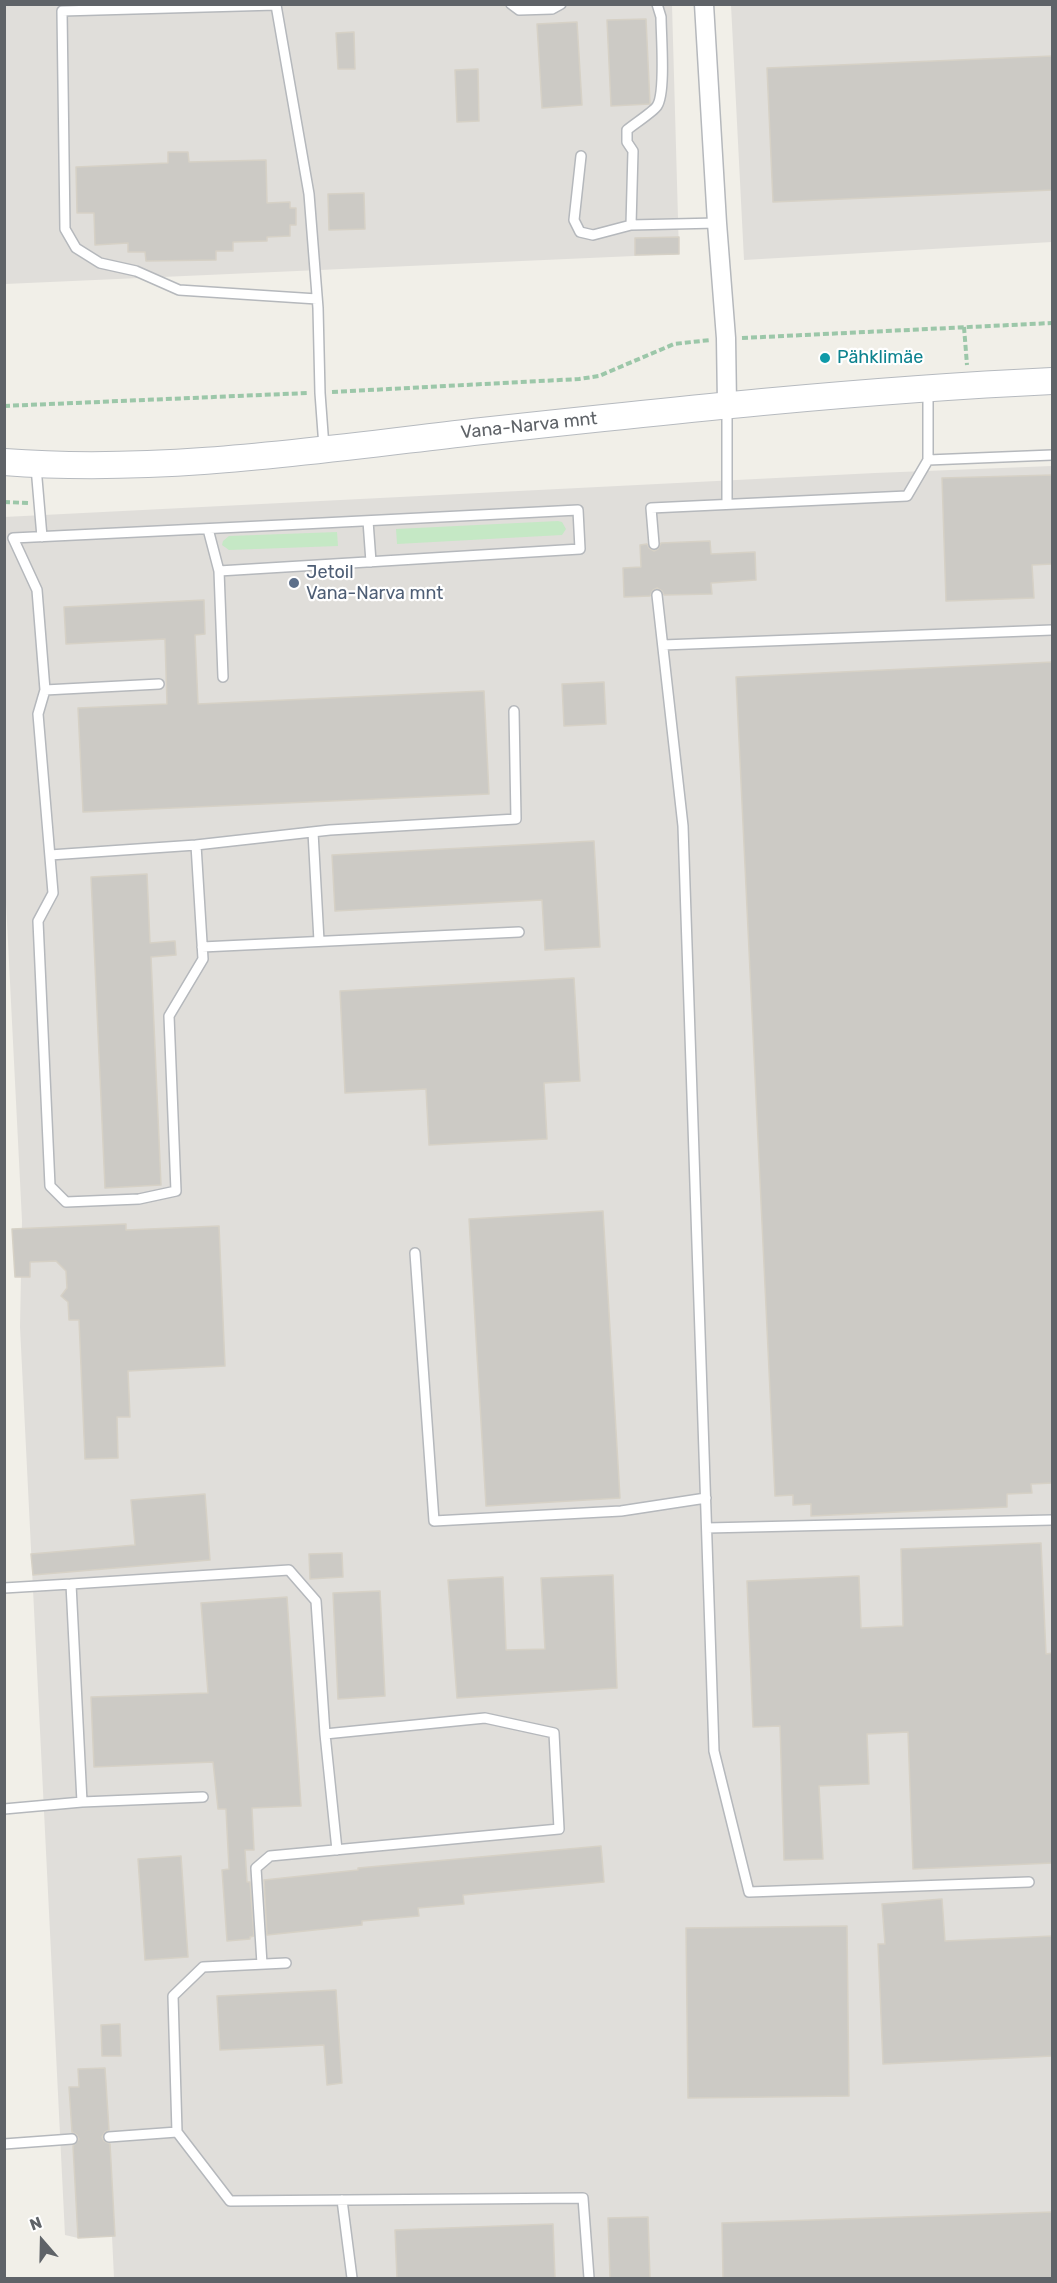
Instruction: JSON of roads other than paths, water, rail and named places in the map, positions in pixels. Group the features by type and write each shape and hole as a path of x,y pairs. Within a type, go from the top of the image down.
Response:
{"main road":[{"name":"Vana-Narva mnt","path":"4,462 36,464 183,463 727,404 1053,381"}],"street":[{"path":"704,4 726,338 727,404"}],"lane":[{"path":"511,4 519,10 552,9 561,4"},
{"path":"631,225 633,151 627,142 627,130 656,108 662,95 660,16 657,4"},
{"path":"317,298 179,290 136,271 100,263 76,249 65,229 60,8 276,5 309,194 317,298 324,449"},
{"path":"581,156 574,220 580,232 593,235 631,225 717,223"},
{"path":"654,544 651,508 907,496 928,460 928,389"},
{"path":"727,404 727,504"},
{"path":"928,460 1053,455"},
{"path":"36,464 42,537"},
{"path":"196,845 203,959 168,1016 176,1191 139,1199 66,1202 50,1186 38,921 53,893 38,714 45,690 37,590 13,538 578,510 580,549 219,571"},
{"path":"368,521 371,562"},
{"path":"208,529 219,571 223,677"},
{"path":"657,595 668,675 683,826 714,1750 749,1892 1029,1882"},
{"path":"663,645 1053,630"},
{"path":"45,690 159,684"},
{"path":"50,855 196,845 313,832 516,819 514,711"},
{"path":"313,832 319,941"},
{"path":"202,947 519,932"},
{"path":"415,1252 434,1521 621,1511 706,1498"},
{"path":"706,1528 1053,1520"},
{"path":"4,1588 290,1570 316,1601 325,1734 337,1850"},
{"path":"71,1584 82,1802"},
{"path":"262,1964 256,1868 270,1856 559,1829 554,1733 485,1718 325,1734"},
{"path":"4,1809 82,1802 203,1797"},
{"path":"286,1963 203,1967 173,1996 177,2132 230,2201 583,2198 589,2278"},
{"path":"109,2137 177,2132"},
{"path":"4,2144 72,2139"},
{"path":"342,2200 352,2278"}],"place":[{"name":"Pähklimäe","path":"825,358"},
{"name":"Jetoil Vana-Narva mnt","path":"294,583"}]}
